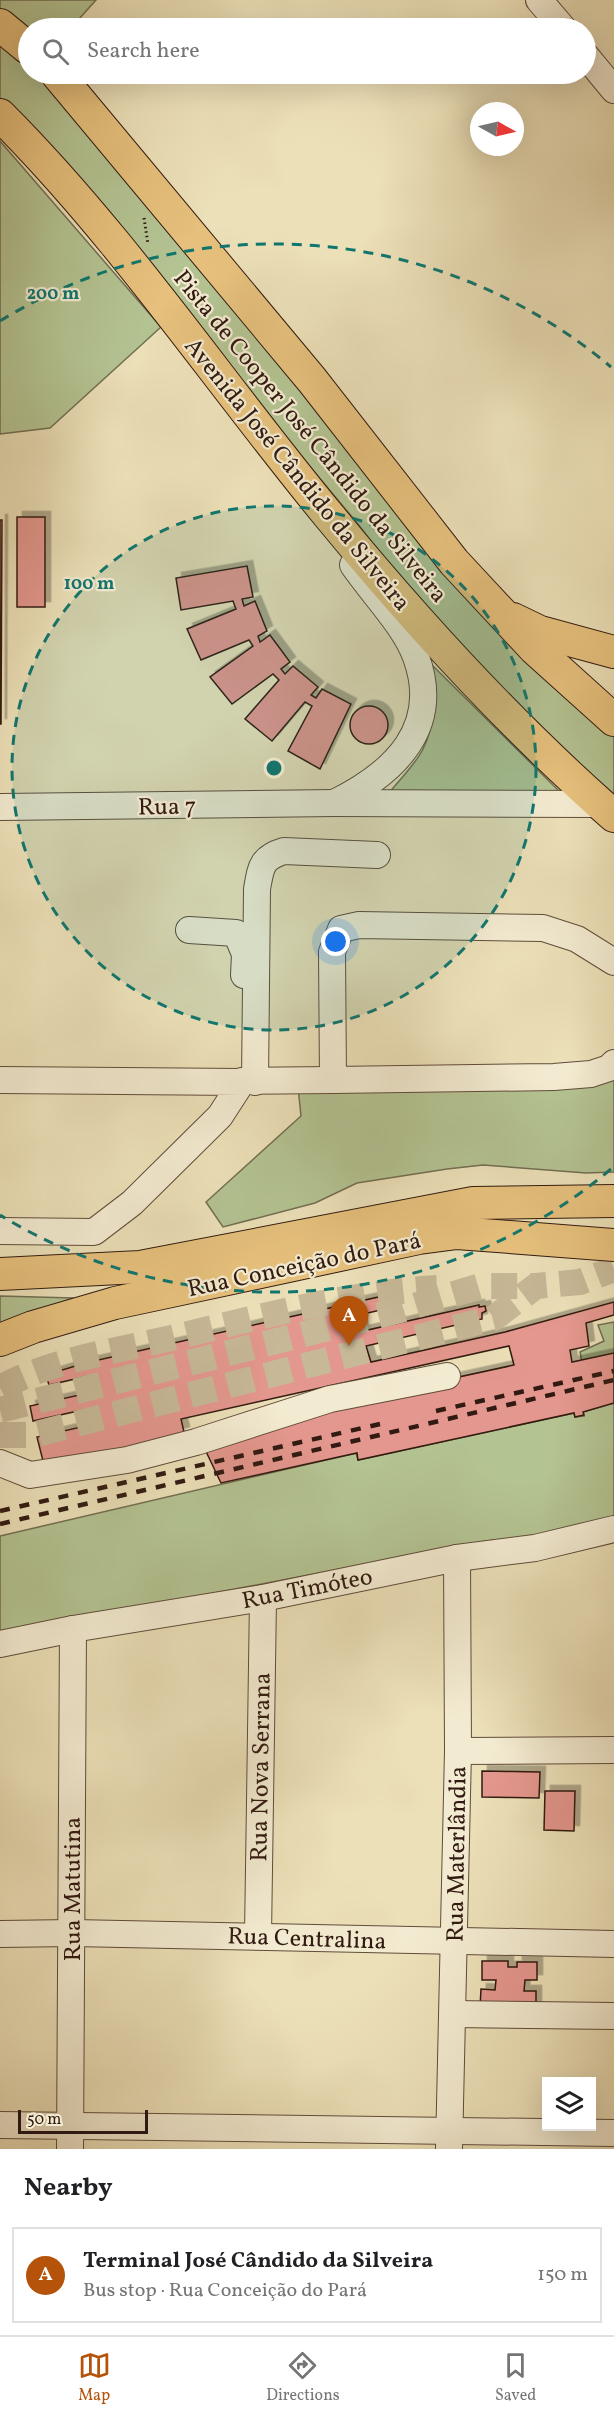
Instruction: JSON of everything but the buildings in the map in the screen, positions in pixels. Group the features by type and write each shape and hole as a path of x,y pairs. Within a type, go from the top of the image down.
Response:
{"main road":[{"path":"0,25 18,40"},
{"path":"65,84 312,380 454,562 534,648 614,720"},
{"name":"Avenida José Cândido da Silveira","path":"0,115 87,211 329,517 443,651 607,810"},
{"path":"500,612 540,632 612,649"},
{"path":"0,1274 140,1267 473,1203 610,1200"},
{"name":"Rua Conceição do Pará","path":"0,1340 33,1327 115,1303 419,1238 457,1233 614,1245"}],"street":[{"path":"539,0 554,18"},
{"path":"596,69 614,90"},
{"name":"Rua 7","path":"329,517 342,550 416,655 422,678 418,725 407,749 384,774 334,803"},
{"path":"384,774 384,804"},
{"name":"Rua 7","path":"0,807 334,803 607,810"},
{"path":"0,1231 93,1232 132,1203 220,1116 248,1082 257,889 261,868 269,856 284,851 377,855"},
{"path":"333,1080 332,952 341,929 359,925 543,928 578,939 614,962"},
{"path":"189,930 236,933 245,954 248,1082"},
{"path":"0,1080 248,1082 554,1077 591,1074 609,1068 614,1063"},
{"path":"0,1463 30,1475 127,1460 196,1442 330,1399 447,1376"},
{"name":"Rua Timóteo","path":"0,1644 73,1629 263,1598 457,1558 536,1548 614,1529"},
{"name":"Rua Materlândia","path":"449,2141 458,1751 457,1558"},
{"name":"Rua Nova Serrana","path":"258,1936 263,1598"},
{"name":"Rua Matutina","path":"70,2137 73,1629"},
{"path":"458,1751 614,1750"},
{"name":"Rua Centralina","path":"0,1934 258,1936 614,1944"},
{"path":"453,2014 614,2016"},
{"path":"0,2125 70,2137 449,2141 614,2133"}],"path":[{"path":"144,216 148,247"}],"green space":[{"path":"0,0 96,0 80,18 18,18 18,22 0,12"},
{"path":"0,36 18,51 18,84 53,84 614,732 614,800 447,642 358,524 32,135 0,104"},
{"path":"0,141 161,327 50,428 0,434"},
{"path":"433,666 559,791 388,794 416,761 427,739 433,708"},
{"path":"614,1071 614,1172 586,1173 483,1165 447,1169 357,1183 315,1203 223,1227 206,1202 301,1116 298,1087"},
{"path":"0,1296 74,1298 0,1323"},
{"path":"614,1322 614,1354 582,1362 580,1352 604,1341 598,1325"},
{"path":"614,1403 614,1519 547,1535 486,1541 0,1634 0,1536 356,1453 358,1460 574,1413 575,1417 584,1416 583,1412"}],"tunnel":[{"path":"0,1435 32,1435 494,1318 536,1286 580,1282 614,1269"},
{"path":"0,1410 397,1311 481,1286 536,1286"},
{"path":"0,1388 20,1378 60,1364 268,1315 369,1295 437,1288"}],"railway":[{"path":"436,1411 614,1371"},
{"path":"0,1524 614,1380"},
{"path":"0,1511 380,1424"}],"place":[{"name":"Terminal José Cândido da Silveira","path":"349,1346"}]}
